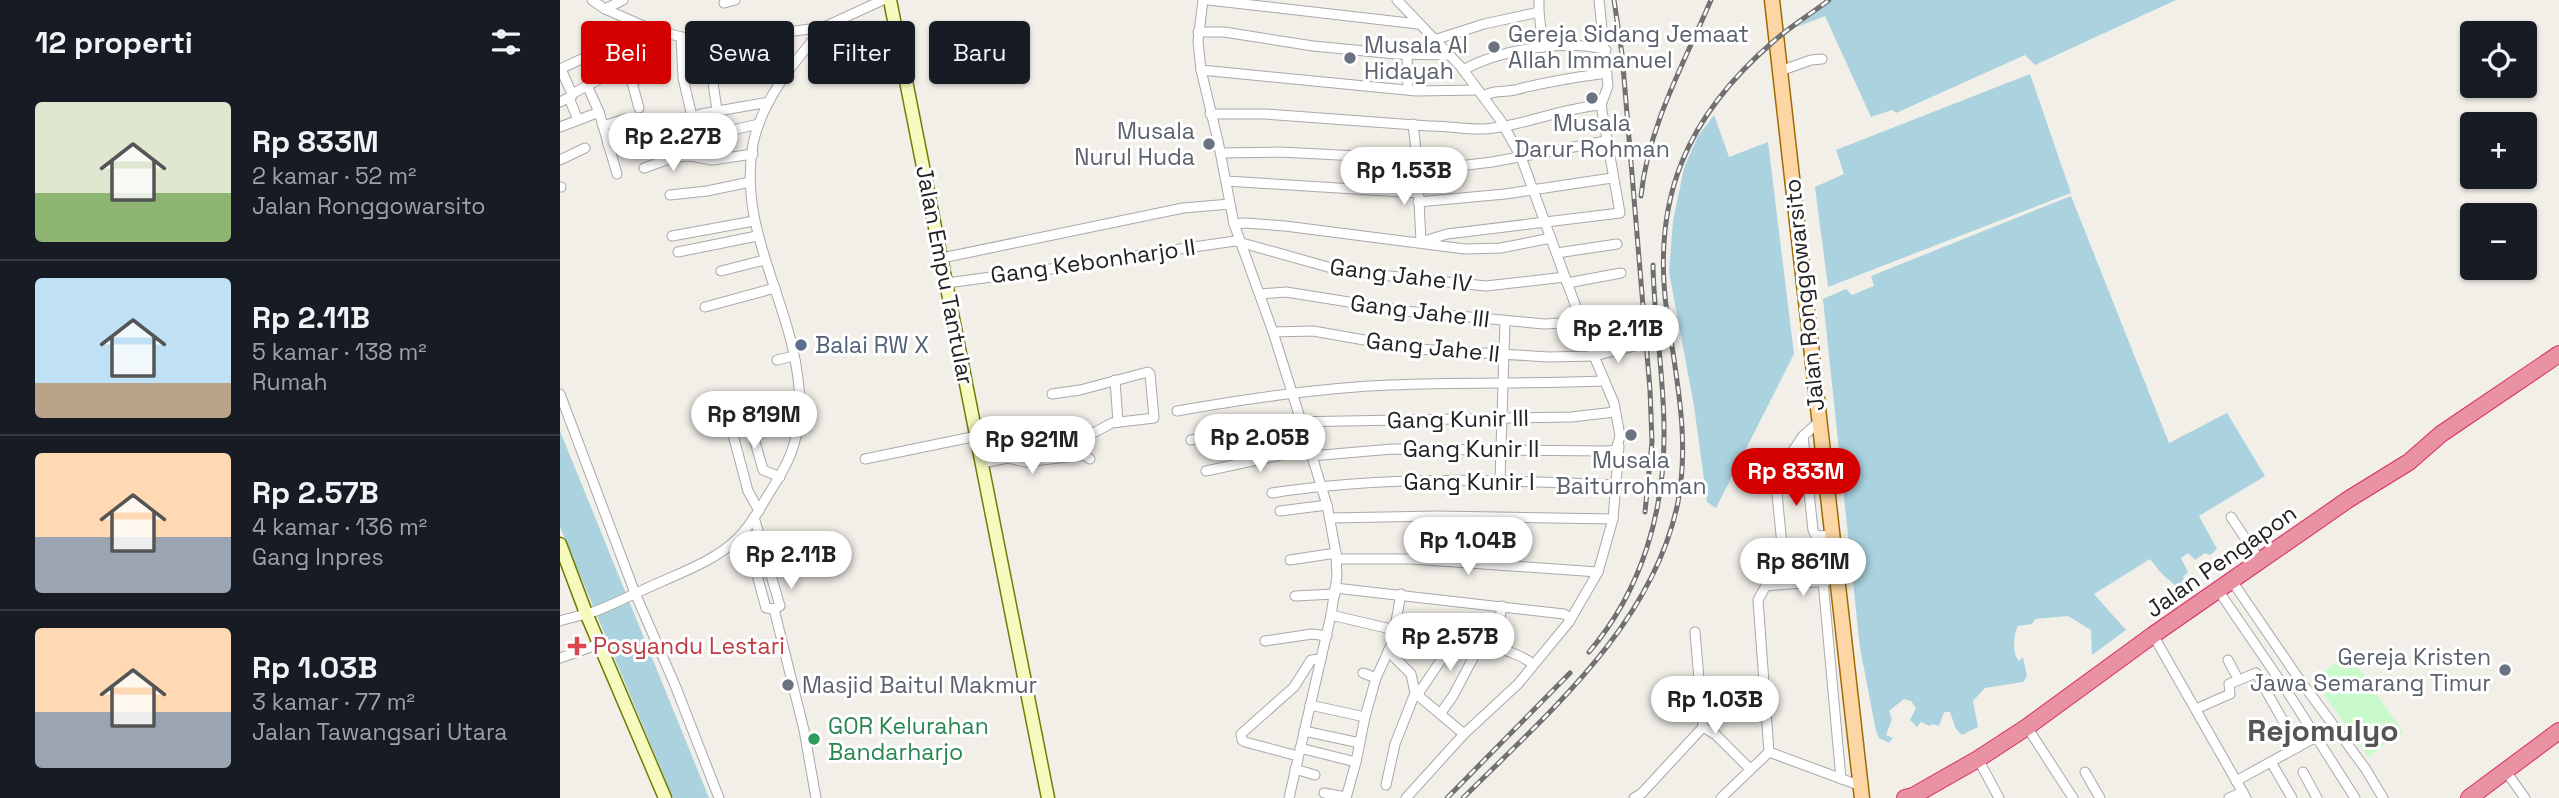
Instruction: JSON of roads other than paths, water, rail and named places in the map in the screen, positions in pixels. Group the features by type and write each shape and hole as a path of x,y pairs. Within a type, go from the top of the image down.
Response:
{"highway":[{"name":"Jalan Pengapon","path":"1911,797 1979,759 2027,727 2153,635 2349,499 2409,462 2441,434 2559,354"},
{"path":"2469,798 2559,731"}],"main road":[{"name":"Jalan Ronggowarsito","path":"1772,0 1861,792"}],"street":[{"path":"592,0 632,21"},
{"path":"605,9 623,0"},
{"path":"724,3 735,0"},
{"path":"837,21 883,0"},
{"name":"Jalan Empu Tantular","path":"890,0 1048,798"},
{"path":"1289,798 1327,636 1335,591 1336,556 1321,485 1273,332 1234,224 1221,153 1201,70 1198,32 1205,0 1420,24"},
{"path":"1399,0 1481,93 1521,157 1615,412 1619,441 1618,485 1613,519 1598,572 1569,622 1518,684 1464,734 1405,798"},
{"path":"1539,0 1543,47"},
{"path":"1421,242 1447,234 1620,213 1601,105 1608,86 1599,0"},
{"path":"1434,40 1484,24 1539,12"},
{"path":"1198,32 1407,55 1449,55"},
{"path":"671,35 685,39"},
{"path":"681,38 683,78 698,138 759,124"},
{"path":"1463,70 1479,61 1543,47 1589,45 1606,50"},
{"path":"560,621 632,595 714,556 737,540 780,477 795,443 799,419 794,356 757,236 750,181 752,154 759,124 788,72 808,47"},
{"path":"1407,55 1408,89"},
{"path":"1780,71 1822,59"},
{"path":"578,120 567,98 561,69 581,60"},
{"path":"1201,70 1481,93 1510,91 1543,82 1607,74"},
{"path":"632,84 639,108"},
{"path":"713,84 717,110"},
{"path":"567,98 587,85 599,112 617,174"},
{"path":"608,145 642,136 693,116 769,102"},
{"path":"1210,114 1265,114 1450,125 1468,130 1504,126 1601,105"},
{"path":"560,127 599,112"},
{"path":"603,126 625,119"},
{"path":"1413,124 1418,159 1421,242"},
{"path":"1418,171 1521,157 1606,141"},
{"path":"560,160 585,149"},
{"path":"1221,153 1280,152 1418,159"},
{"path":"643,168 675,157 690,156 712,160 752,154"},
{"path":"1226,181 1418,198 1534,190 1612,178"},
{"path":"670,195 706,191 750,181"},
{"path":"942,258 1183,208 1230,204"},
{"path":"672,236 754,221"},
{"path":"1234,224 1245,222 1285,226 1454,248 1501,248 1551,238"},
{"path":"678,252 757,236"},
{"name":"Gang Jahe IV","path":"1240,242 1328,267 1493,286 1621,273"},
{"name":"Gang Kebonharjo II","path":"947,282 1240,242"},
{"path":"1557,254 1617,244"},
{"path":"721,271 764,260"},
{"path":"705,307 775,288"},
{"name":"Gang Jahe III","path":"1260,294 1286,292 1384,309 1544,324 1581,322 1632,314"},
{"path":"1500,480 1505,321"},
{"name":"Gang Jahe II","path":"1273,332 1312,331 1416,349 1549,357 1594,356 1634,346"},
{"path":"777,360 794,356"},
{"path":"982,463 1008,458 1041,442 1095,432 1101,427 1118,422 1154,418 1149,373 1052,394"},
{"path":"1115,380 1118,422"},
{"path":"1177,411 1292,393 1380,386 1604,381"},
{"path":"560,394 632,595 675,685 719,798"},
{"path":"724,401 780,606 774,610 766,608 754,564"},
{"name":"Gang Kunir III","path":"1191,440 1275,424 1301,422 1571,417 1615,412"},
{"path":"748,417 764,470 780,477"},
{"path":"1769,752 1758,600 1783,555 1777,478 1783,463 1803,436 1819,422"},
{"path":"865,458 977,436"},
{"path":"1803,436 1813,530 1816,536 1833,535"},
{"name":"Gang Kunir II","path":"1206,471 1310,453 1502,449 1607,451 1616,450 1619,441"},
{"path":"1008,458 1025,462 1086,455 1090,459"},
{"name":"Gang Kunir I","path":"1272,493 1321,485 1500,480 1618,485"},
{"path":"1280,511 1327,505"},
{"path":"1330,518 1437,516 1613,519"},
{"path":"2231,517 2261,562"},
{"path":"560,544 590,612 599,644 665,798"},
{"path":"1290,560 1336,556 1598,572"},
{"path":"1766,586 1839,580"},
{"path":"1823,581 1841,779"},
{"path":"2225,586 2355,798"},
{"path":"2225,586 2297,676 2365,768 2383,798"},
{"path":"1295,596 1335,591 1401,594 1568,615 1569,622"},
{"path":"1324,793 1346,797 1356,762 1364,716 1395,629 1401,594"},
{"path":"1440,714 1489,632 1499,624 1502,606"},
{"path":"774,610 804,730 816,798"},
{"path":"1331,615 1395,629"},
{"path":"1448,628 1458,635 1520,656 1533,664"},
{"path":"1634,798 1642,793 1703,727 1695,632"},
{"path":"1265,641 1312,634 1327,636"},
{"path":"1386,785 1395,744 1416,693 1458,635"},
{"path":"2153,635 2244,795 2229,798"},
{"path":"560,658 599,644"},
{"path":"1388,651 1411,674 1416,693 1464,734"},
{"path":"1321,659 1311,660 1294,687 1241,734 1242,740 1356,762"},
{"path":"2228,660 2238,679"},
{"path":"1363,673 1376,678"},
{"path":"2196,709 2230,694 2228,685 2238,679 2258,674 2298,747"},
{"path":"1310,705 1364,716"},
{"path":"1703,727 1716,735 1750,769"},
{"path":"2027,727 2073,798"},
{"path":"1304,731 1360,743"},
{"path":"2236,781 2316,737"},
{"path":"1769,752 1841,779 1861,792"},
{"path":"1721,798 1769,752"},
{"path":"1979,759 1999,798"},
{"path":"2271,762 2292,798"},
{"path":"1295,769 1315,775"},
{"path":"2505,770 2525,798"},
{"path":"2085,772 2101,798"},
{"path":"2303,772 2318,798"}],"water":[{"path":"1833,0 2176,0 2035,65 2025,55 1896,113 1892,110 1871,117 1825,16 1797,27"},
{"path":"2030,74 2071,193 1828,287 1815,187 1844,174 1836,150"},
{"path":"1714,115 1729,157 1768,142 1794,354 1716,508 1707,502 1694,406 1669,272 1673,221 1684,168 1698,136"},
{"path":"2071,196 2169,443 2227,413 2265,476 2199,516 2217,549 2210,555 2205,553 2195,560 2188,553 2181,558 2188,572 2183,577 2186,583 2178,588 2150,559 2094,594 2126,630 2092,655 2091,630 2068,616 2035,619 2032,624 2018,626 2014,649 2019,661 2023,657 2027,676 2023,682 1985,688 1973,701 1978,727 1962,735 1956,729 1950,712 1944,712 1939,726 1921,722 1917,727 1910,720 1916,708 1911,701 1904,699 1889,711 1892,719 1886,735 1893,738 1889,743 1879,738 1876,731 1860,648 1823,299 1846,289 1852,295 1874,286 1871,276"},
{"path":"560,431 709,798 673,798 560,527"}],"railway":[{"path":"1614,0 1622,54 1650,390 1652,442 1645,512"},
{"path":"1641,196 1659,120 1711,0"},
{"path":"1463,798 1529,734 1593,665 1646,588 1665,547 1678,502 1683,454 1678,384 1663,271 1671,196 1682,162 1718,99 1774,41 1829,0"},
{"path":"1589,652 1623,603 1636,576 1647,548 1660,490 1664,409 1653,265"},
{"path":"1447,798 1570,673"}],"place":[{"name":"Gereja Sidang Jemaat Allah Immanuel","path":"1494,47"},
{"name":"Musala Al Hidayah","path":"1350,58"},
{"name":"Musala Darur Rohman","path":"1592,98"},
{"name":"Musala Nurul Huda","path":"1209,144"},
{"name":"Balai RW X","path":"801,345"},
{"name":"Musala Baiturrohman","path":"1631,435"},
{"name":"Posyandu Lestari","path":"577,646"},
{"name":"Gereja Kristen Jawa Semarang Timur","path":"2505,670"},
{"name":"Masjid Baitul Makmur","path":"788,685"},
{"name":"GOR Kelurahan Bandarharjo","path":"814,739"}],"district":[{"name":"Rejomulyo","path":"2323,731"}]}
